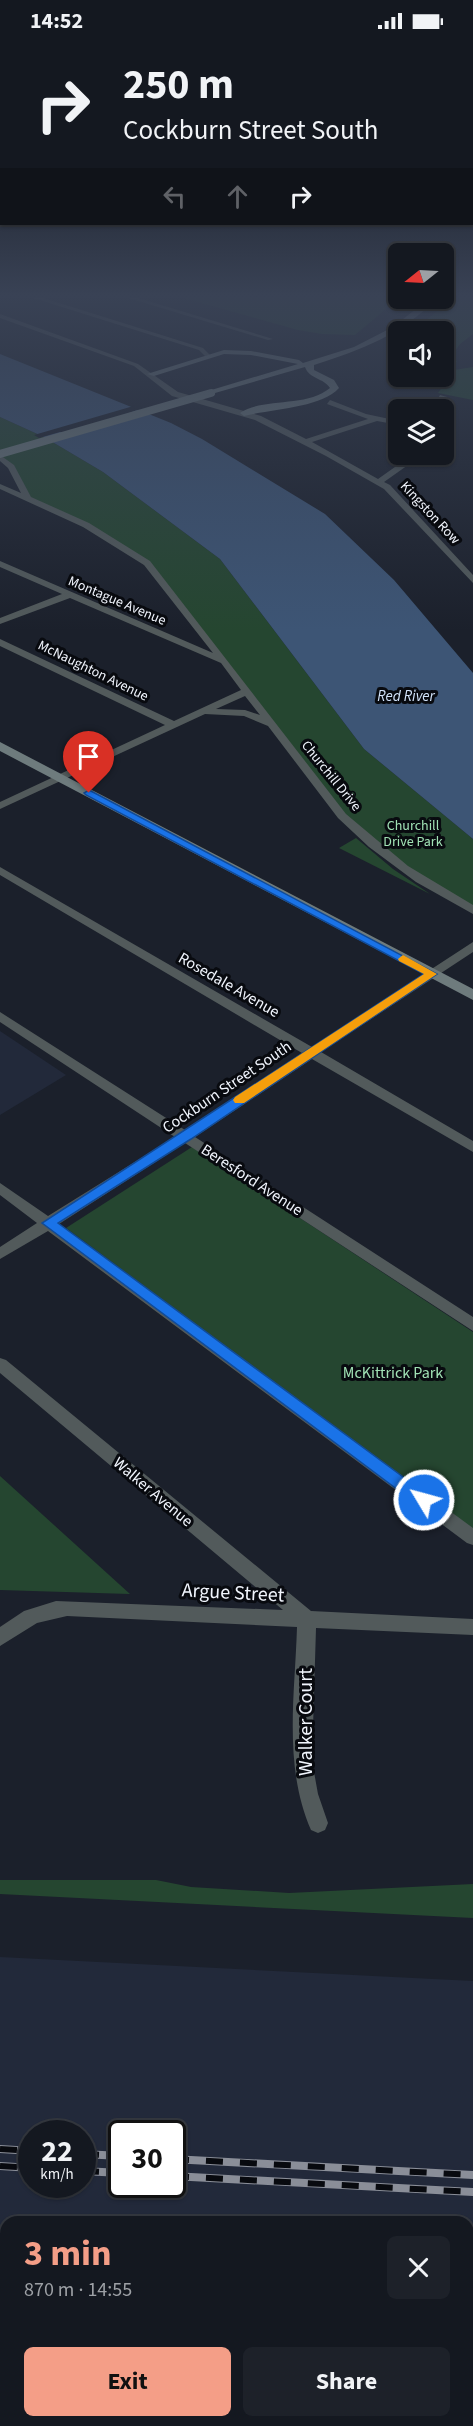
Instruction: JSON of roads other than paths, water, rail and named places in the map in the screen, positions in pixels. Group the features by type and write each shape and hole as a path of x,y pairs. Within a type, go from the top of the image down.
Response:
{"main road":[{"path":"0,447 137,408"},
{"path":"0,456 160,408"},
{"path":"244,412 263,408"},
{"path":"0,746 473,995"}],"street":[{"name":"Kingston Row","path":"228,408 268,422 387,487 473,580"},
{"path":"342,408 374,420 388,422"},
{"path":"306,442 374,420"},
{"path":"0,456 11,467 28,499"},
{"path":"379,482 402,465"},
{"name":"Churchill Drive","path":"0,486 86,525 129,550 158,574 191,630 224,662 342,816 406,872 473,910"},
{"name":"Montague Avenue","path":"0,564 224,662"},
{"path":"0,621 68,595"},
{"path":"164,636 191,630"},
{"name":"McNaughton Avenue","path":"0,642 173,725"},
{"path":"0,806 247,691"},
{"path":"194,715 214,711 234,712 262,718 272,724"},
{"name":"Rosedale Avenue","path":"0,870 473,1147"},
{"name":"Cockburn Street South","path":"0,1254 186,1136 473,946"},
{"name":"Beresford Avenue","path":"0,1016 473,1325"},
{"path":"0,1188 473,1538"},
{"name":"Walker Avenue","path":"0,1364 307,1619"},
{"name":"Argue Street","path":"0,1638 24,1619 44,1611 67,1608 473,1628"},
{"name":"Walker Court","path":"307,1619 302,1761 308,1794 318,1823"}],"water":[{"name":"Red River","path":"0,408 134,408 202,439 325,514 394,580 473,673 473,839 364,749 220,559 103,472 44,437 0,417"}],"railway":[{"path":"0,2149 18,2150"},
{"path":"96,2155 108,2155"},
{"path":"186,2160 473,2175"},
{"path":"0,2166 18,2167"},
{"path":"96,2172 108,2172"},
{"path":"186,2177 473,2192"}],"park label":[{"name":"Churchill Drive Park","path":"413,834"},
{"name":"McKittrick Park","path":"393,1373"}]}
